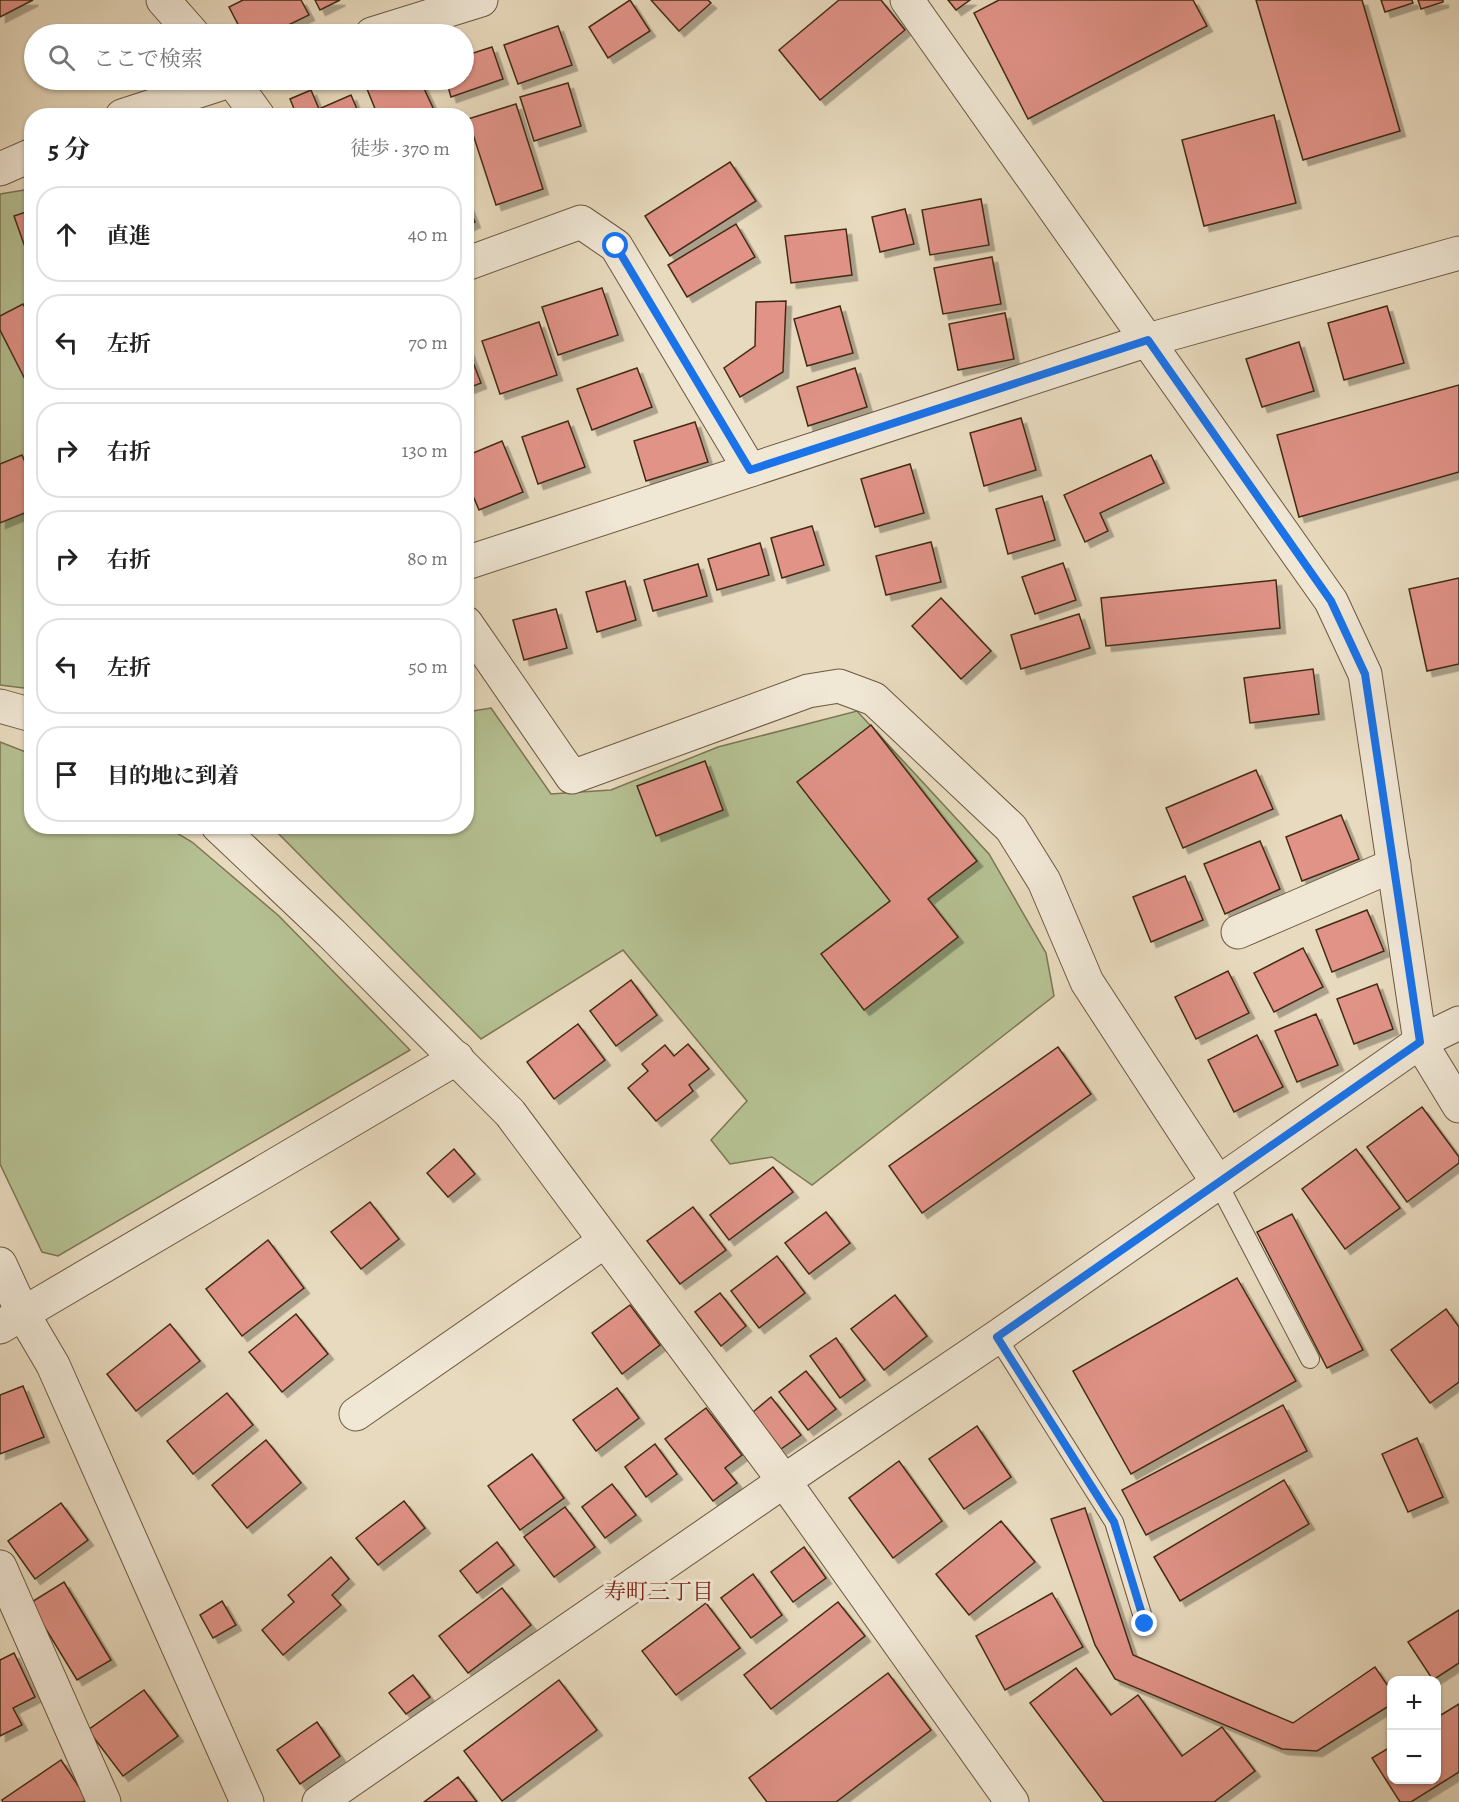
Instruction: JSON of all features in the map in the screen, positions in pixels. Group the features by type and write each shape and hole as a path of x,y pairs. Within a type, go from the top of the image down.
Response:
{"street":[{"path":"163,0 184,24"},
{"path":"404,24 480,0"},
{"path":"907,0 1331,601 1365,674 1420,1042 1459,1106"},
{"path":"146,108 201,90"},
{"path":"239,90 252,108"},
{"path":"0,169 24,158"},
{"path":"474,261 581,222 616,246 750,470"},
{"path":"474,560 1148,340 1459,253"},
{"path":"474,635 572,777 808,691 839,686 874,699 1011,828 1044,881 1087,982 1218,1183"},
{"path":"0,706 24,713"},
{"path":"226,834 332,934 510,1113 784,1481 1012,1802"},
{"path":"1238,932 1394,865"},
{"path":"319,1802 997,1337 1420,1042 1459,1023"},
{"path":"12,1321 457,1058"},
{"path":"356,1414 605,1241"},
{"path":"0,1264 12,1321 53,1365 248,1802"},
{"path":"0,1567 105,1802"}],"lane":[{"path":"1218,1183 1310,1359"},
{"path":"997,1337 1114,1522 1145,1624"}],"green space":[{"path":"24,190 24,688 0,685 0,194"},
{"path":"491,708 551,794 611,790 718,747 857,711 989,854 1046,953 1054,996 812,1185 772,1157 730,1164 711,1140 747,1101 623,950 481,1039 279,834 474,834 474,711"},
{"path":"0,742 24,751 24,834 179,834 192,842 279,916 410,1050 58,1256 42,1252 0,1164"}],"building":[{"path":"0,0 33,0 0,17"},
{"path":"243,0 301,0 309,15 291,24 238,24 229,7"},
{"path":"315,0 340,0 320,10"},
{"path":"630,0 650,31 608,58 589,27"},
{"path":"651,0 708,0 711,3 679,31"},
{"path":"839,0 881,0 905,30 820,100 779,50"},
{"path":"948,0 970,0 956,10"},
{"path":"999,0 1193,0 1207,26 1028,119 974,13"},
{"path":"1256,0 1362,0 1400,131 1303,160"},
{"path":"1381,0 1412,0 1413,3 1385,12"},
{"path":"1418,0 1443,0 1443,2 1421,9"},
{"path":"558,26 572,65 518,84 504,45"},
{"path":"492,47 503,79 474,89 474,53"},
{"path":"568,83 581,126 534,141 520,97"},
{"path":"311,90 319,108 294,108 290,99"},
{"path":"367,90 425,90 433,108 375,108"},
{"path":"449,90 471,90 451,97"},
{"path":"351,95 357,108 321,108"},
{"path":"516,104 543,189 496,205 474,137 474,117"},
{"path":"1274,115 1296,203 1204,226 1182,140"},
{"path":"730,162 756,201 670,256 645,216"},
{"path":"981,199 989,245 930,255 922,210"},
{"path":"905,209 914,244 880,252 872,217"},
{"path":"24,213 24,244 14,216"},
{"path":"736,224 755,257 687,297 668,265"},
{"path":"846,229 852,275 791,283 785,236"},
{"path":"992,257 1001,304 943,314 934,268"},
{"path":"602,288 618,335 558,355 542,307"},
{"path":"786,301 783,372 740,397 724,368 755,346 756,302"},
{"path":"23,304 24,306 24,377 0,330 0,316"},
{"path":"840,306 853,353 807,366 794,319"},
{"path":"1387,306 1404,363 1344,380 1328,323"},
{"path":"1005,313 1014,359 958,370 949,324"},
{"path":"539,322 557,375 500,394 482,341"},
{"path":"1299,342 1314,391 1262,407 1246,359"},
{"path":"474,365 481,383 474,386"},
{"path":"637,368 652,407 592,430 577,389"},
{"path":"855,368 867,407 808,426 797,387"},
{"path":"1459,385 1459,472 1299,517 1277,435"},
{"path":"1021,418 1036,470 984,486 970,433"},
{"path":"568,421 585,467 538,484 522,437"},
{"path":"695,422 708,462 646,481 634,441"},
{"path":"502,441 523,492 479,510 474,498 474,453"},
{"path":"22,455 24,460 24,513 0,523 0,464"},
{"path":"1151,455 1164,483 1100,513 1108,531 1085,542 1064,495"},
{"path":"910,464 924,513 875,527 861,479"},
{"path":"1042,496 1055,540 1008,554 996,509"},
{"path":"812,526 824,565 782,578 771,538"},
{"path":"931,542 941,582 886,595 876,556"},
{"path":"760,543 769,575 717,590 708,559"},
{"path":"1063,563 1076,600 1035,614 1022,577"},
{"path":"698,564 707,596 653,611 644,580"},
{"path":"1459,578 1459,664 1427,671 1409,589"},
{"path":"1276,580 1280,628 1106,646 1101,598"},
{"path":"625,581 636,620 597,632 586,592"},
{"path":"941,598 991,651 961,679 912,626"},
{"path":"556,609 567,648 524,660 513,620"},
{"path":"1079,614 1090,648 1021,669 1011,635"},
{"path":"1313,669 1319,714 1250,723 1244,678"},
{"path":"871,725 977,861 928,899 958,937 864,1010 821,954 890,901 797,782"},
{"path":"705,761 723,810 656,836 637,786"},
{"path":"1256,770 1273,809 1183,848 1166,808"},
{"path":"1341,815 1359,859 1302,881 1286,837"},
{"path":"1260,841 1280,889 1225,914 1204,864"},
{"path":"1185,876 1203,920 1151,942 1133,897"},
{"path":"1367,910 1384,951 1332,972 1316,930"},
{"path":"1303,948 1323,987 1274,1012 1254,973"},
{"path":"1228,971 1249,1013 1196,1039 1175,997"},
{"path":"631,980 657,1015 616,1046 590,1011"},
{"path":"1377,984 1393,1029 1354,1044 1337,999"},
{"path":"1316,1014 1338,1065 1297,1082 1275,1031"},
{"path":"578,1024 605,1060 554,1099 527,1062"},
{"path":"1257,1035 1283,1087 1234,1112 1208,1060"},
{"path":"688,1044 709,1069 689,1085 693,1091 656,1121 628,1088 648,1071 642,1064 665,1045 674,1056"},
{"path":"1058,1047 1091,1094 922,1213 889,1166"},
{"path":"1422,1107 1459,1157 1459,1163 1407,1202 1367,1147"},
{"path":"454,1149 475,1174 448,1197 427,1173"},
{"path":"1356,1149 1400,1208 1345,1249 1302,1189"},
{"path":"773,1167 793,1192 729,1240 710,1215"},
{"path":"370,1202 399,1239 361,1269 331,1232"},
{"path":"693,1207 726,1250 680,1284 647,1241"},
{"path":"826,1212 850,1243 809,1274 785,1243"},
{"path":"1292,1214 1363,1350 1327,1368 1257,1232"},
{"path":"268,1240 304,1288 242,1336 206,1289"},
{"path":"777,1256 805,1293 759,1328 731,1291"},
{"path":"1237,1278 1296,1381 1131,1474 1073,1371"},
{"path":"720,1293 746,1326 721,1346 695,1312"},
{"path":"895,1295 927,1336 884,1370 851,1329"},
{"path":"630,1305 660,1345 622,1374 592,1333"},
{"path":"1446,1309 1459,1327 1459,1382 1430,1403 1391,1350"},
{"path":"296,1314 328,1354 282,1392 249,1352"},
{"path":"170,1324 200,1361 136,1411 107,1374"},
{"path":"836,1338 865,1380 840,1398 810,1356"},
{"path":"806,1371 836,1409 808,1430 779,1392"},
{"path":"23,1386 44,1437 0,1454 0,1395"},
{"path":"617,1388 639,1418 596,1451 573,1420"},
{"path":"227,1393 253,1425 193,1474 167,1441"},
{"path":"771,1397 801,1435 781,1449 753,1412"},
{"path":"1283,1405 1307,1451 1146,1535 1122,1490"},
{"path":"706,1408 742,1455 725,1468 737,1483 713,1501 665,1439"},
{"path":"977,1426 1011,1477 964,1509 929,1459"},
{"path":"1417,1438 1443,1497 1408,1512 1382,1454"},
{"path":"266,1440 301,1483 247,1528 212,1485"},
{"path":"655,1444 677,1474 646,1497 625,1467"},
{"path":"532,1454 564,1498 520,1530 488,1486"},
{"path":"899,1461 942,1521 893,1558 849,1498"},
{"path":"1284,1480 1309,1524 1180,1601 1154,1557"},
{"path":"612,1484 636,1515 605,1538 582,1507"},
{"path":"404,1501 425,1528 378,1565 356,1538"},
{"path":"61,1503 88,1540 35,1579 8,1541"},
{"path":"565,1507 595,1547 554,1577 524,1537"},
{"path":"1085,1508 1133,1655 1293,1723 1375,1667 1387,1685 1387,1707 1317,1751 1282,1749 1115,1679 1095,1645 1051,1519"},
{"path":"1001,1521 1035,1562 969,1615 936,1574"},
{"path":"497,1542 514,1565 477,1593 460,1571"},
{"path":"804,1547 826,1578 793,1602 771,1572"},
{"path":"331,1557 349,1579 332,1595 341,1605 283,1655 262,1630 294,1602 288,1595"},
{"path":"753,1574 782,1615 751,1638 721,1598"},
{"path":"64,1582 111,1660 77,1680 30,1603"},
{"path":"502,1588 531,1625 468,1673 439,1636"},
{"path":"1052,1593 1083,1647 1005,1690 976,1636"},
{"path":"222,1601 236,1625 213,1638 200,1615"},
{"path":"838,1602 865,1636 771,1709 744,1675"},
{"path":"706,1603 740,1648 676,1695 642,1651"},
{"path":"1459,1610 1459,1663 1439,1676 1430,1676 1408,1642"},
{"path":"14,1653 35,1697 13,1708 22,1725 0,1736 0,1660"},
{"path":"1076,1668 1111,1715 1138,1695 1182,1756 1222,1727 1255,1771 1214,1802 1104,1802 1030,1703"},
{"path":"888,1673 931,1730 836,1802 767,1802 749,1778"},
{"path":"413,1675 430,1697 406,1714 389,1693"},
{"path":"559,1680 597,1730 502,1801 464,1751"},
{"path":"144,1690 178,1736 123,1776 88,1730"},
{"path":"1459,1704 1459,1772 1441,1783 1441,1730 1441,1715"},
{"path":"317,1722 340,1756 300,1784 277,1750"},
{"path":"1387,1749 1387,1782 1372,1758"},
{"path":"61,1760 87,1799 83,1802 3,1802 2,1800"},
{"path":"458,1777 477,1802 424,1802"},
{"path":"1389,1784 1440,1784 1411,1802 1400,1802"}],"district":[{"name":"寿町三丁目","path":"659,1591"}],"route":[{"path":"616,246 750,470 1148,340 1331,601 1365,674 1420,1042 997,1337 1114,1522 1145,1624"}]}
